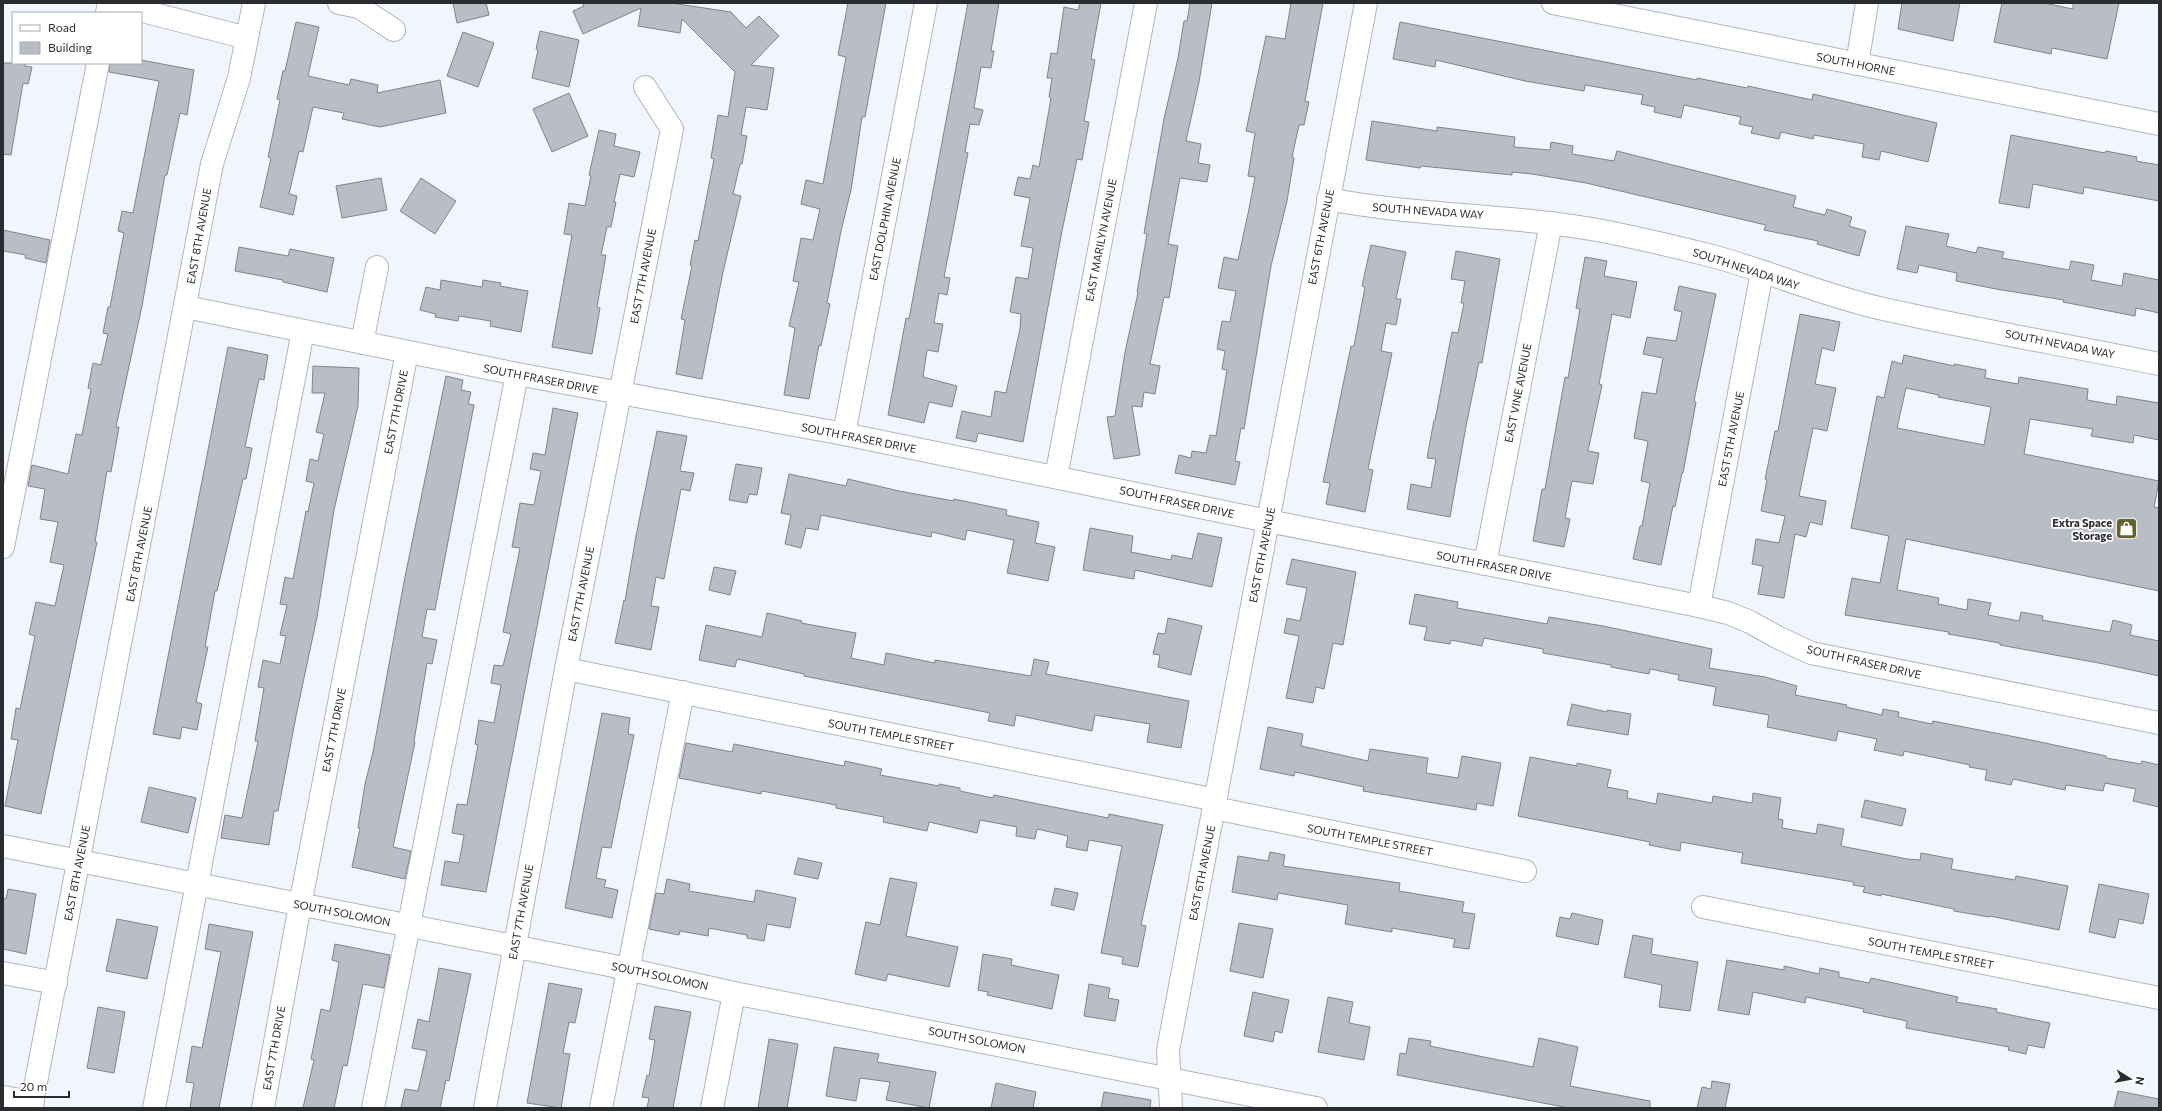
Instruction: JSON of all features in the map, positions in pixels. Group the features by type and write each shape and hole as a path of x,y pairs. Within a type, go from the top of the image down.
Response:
{"street":[{"path":"123,3 135,9 247,38"},
{"name":"EAST 8TH AVENUE","path":"32,1105 186,307 212,164 239,78 254,3"},
{"path":"339,3 359,7 394,30"},
{"name":"EAST DOLPHIN AVENUE","path":"844,434 926,3"},
{"name":"EAST MARILYN AVENUE","path":"1056,477 1146,3"},
{"name":"EAST 6TH AVENUE","path":"1171,1108 1168,1050 1366,3"},
{"name":"SOUTH HORNE","path":"1553,3 2159,124"},
{"path":"1857,64 1867,3"},
{"path":"3,547 98,64"},
{"name":"EAST 7TH AVENUE","path":"485,1108 566,669 672,129 645,87"},
{"name":"SOUTH NEVADA WAY","path":"1328,199 1374,207 1438,214 1479,215 1551,223 1661,244 1712,256 1799,286 1878,308 2159,364"},
{"name":"EAST VINE AVENUE","path":"1485,564 1551,223"},
{"path":"362,343 377,268"},
{"name":"EAST 5TH AVENUE","path":"1699,606 1762,272"},
{"name":"SOUTH FRASER DRIVE","path":"186,307 620,394 844,434 1268,521 1699,606 1728,613 1750,622 1811,653 2159,722"},
{"path":"154,1108 303,331"},
{"name":"EAST 7TH DRIVE","path":"263,1108 300,905 408,352"},
{"path":"373,1108 517,374"},
{"name":"SOUTH TEMPLE STREET","path":"566,669 683,692 1215,804 1525,871"},
{"path":"601,1108 683,692"},
{"name":"SOUTH SOLOMON","path":"3,846 628,969 734,993 1316,1108"},
{"name":"SOUTH TEMPLE STREET","path":"1703,907 2159,998"},
{"path":"3,973 56,983"},
{"path":"712,1108 734,993"},
{"path":"3,1097 32,1105"}],"building":[{"path":"453,3 486,3 489,15 457,23"},
{"path":"582,3 671,3 731,12 746,28 759,16 779,36 751,65 774,68 767,110 746,107 741,135 747,136 742,164 740,164 733,194 741,196 723,272 702,379 676,374 685,320 681,319 692,266 690,265 695,240 698,241 714,159 711,158 718,115 728,117 735,72 682,19 680,33 638,26 641,8 583,34 573,11 584,6"},
{"path":"848,3 886,3 865,117 862,117 851,190 841,231 827,303 830,304 821,346 819,345 809,399 784,395 795,328 789,326 799,282 793,281 801,238 813,240 820,209 801,204 806,180 823,184 846,57 838,55"},
{"path":"968,3 999,3 991,51 994,51 991,68 981,67 974,108 983,110 979,125 970,124 965,152 968,153 944,277 950,278 947,295 939,293 934,323 943,324 938,352 927,350 923,377 957,386 952,407 929,402 924,423 888,415 906,318 909,319"},
{"path":"1080,3 1101,3 1091,59 1095,60 1084,121 1089,122 1082,160 1077,159 1062,231 1023,442 978,433 976,442 956,438 962,411 991,417 995,391 1006,393 1020,329 1021,314 1010,312 1016,277 1028,279 1033,248 1021,246 1030,198 1014,195 1018,177 1030,179 1033,165 1039,167 1051,98 1049,97 1052,78 1047,78 1051,53 1057,54 1064,7 1078,10"},
{"path":"1190,3 1212,3 1199,82 1186,141 1201,144 1198,163 1210,165 1207,182 1180,178 1168,244 1178,246 1169,298 1164,297 1150,364 1160,366 1155,394 1144,392 1142,407 1132,406 1140,455 1114,459 1107,417 1115,416 1125,352 1138,293 1147,234 1144,233 1164,119 1178,58 1184,21 1187,21"},
{"path":"1291,3 1323,3 1305,101 1309,102 1304,125 1299,125 1292,157 1294,158 1287,201 1271,266 1244,429 1241,428 1235,461 1240,462 1235,485 1175,473 1179,455 1191,458 1192,451 1206,453 1210,435 1216,436 1227,370 1222,369 1225,351 1217,349 1222,321 1230,322 1236,291 1218,288 1224,257 1238,260 1249,209 1255,177 1248,176 1255,133 1246,131 1266,36 1285,39"},
{"path":"1902,3 1960,3 1953,41 1898,29"},
{"path":"2002,3 2044,3 2073,9 2073,3 2119,3 2107,59 2052,48 2051,54 1994,42"},
{"path":"296,22 319,27 308,76 349,85 351,79 378,85 377,93 440,80 446,113 380,127 342,119 344,113 313,107 303,152 299,151 289,194 297,196 293,215 260,207 271,158 268,157 280,100 277,99"},
{"path":"1400,22 1697,80 1697,78 1747,88 1748,86 1812,100 1813,94 1937,123 1928,162 1881,151 1879,160 1862,157 1864,144 1814,135 1813,139 1781,132 1779,139 1751,133 1753,127 1739,124 1741,117 1684,105 1681,118 1654,112 1655,107 1641,104 1643,95 1585,85 1584,91 1525,81 1436,60 1435,67 1393,59"},
{"path":"540,31 579,40 569,87 532,78 538,50 536,49"},
{"path":"463,32 494,43 478,87 447,76"},
{"path":"142,60 194,70 187,115 180,113 167,175 165,175 142,306 116,427 119,427 111,472 107,471 95,542 97,542 41,814 5,806 18,740 11,739 16,708 20,709 35,636 29,634 36,602 55,606 64,565 50,562 58,522 40,519 45,489 28,486 32,465 68,474 76,434 82,435 91,389 88,388 93,363 101,365 108,334 103,333 108,307 110,307 124,233 118,231 122,211 133,213 159,81 109,72 110,64 142,64"},
{"path":"3,63 25,64 25,66 32,67 28,84 23,83 11,155 3,154"},
{"path":"569,93 588,136 552,152 533,109"},
{"path":"1372,121 1437,131 1437,127 1515,137 1514,147 1550,150 1551,142 1573,146 1572,154 1614,161 1617,151 1796,196 1793,207 1825,215 1827,209 1852,217 1849,226 1866,231 1859,256 1817,244 1818,241 1764,230 1766,225 1586,183 1532,174 1512,172 1512,175 1421,166 1420,168 1366,160"},
{"path":"599,130 616,134 614,146 640,152 634,177 620,174 614,202 616,202 611,227 607,227 601,255 606,255 597,307 600,308 592,354 552,347 572,235 564,234 569,203 585,206 591,176 589,175"},
{"path":"2011,135 2105,153 2106,151 2137,157 2136,161 2159,165 2159,201 2084,187 2083,194 2033,184 2029,208 1999,203"},
{"path":"381,178 387,210 342,218 336,186"},
{"path":"421,178 456,201 435,234 400,211"},
{"path":"1906,226 1949,234 1946,246 1976,253 1978,247 2004,252 2002,258 2069,270 2071,261 2094,265 2091,280 2122,286 2124,273 2159,280 2159,313 2136,308 2135,316 2063,302 2064,300 1956,281 1957,273 1919,265 1917,273 1897,269"},
{"path":"3,230 50,240 46,263 25,258 26,255 3,251"},
{"path":"1371,245 1406,252 1396,299 1401,299 1396,325 1386,323 1381,351 1392,353 1368,469 1373,470 1365,512 1326,504 1330,483 1323,482 1351,346 1354,346 1365,287 1362,286"},
{"path":"239,247 288,256 290,249 334,258 327,292 283,282 283,280 235,271"},
{"path":"1456,251 1500,259 1482,363 1479,362 1450,517 1407,509 1411,484 1431,488 1436,459 1427,458 1452,332 1458,333 1464,303 1461,303 1465,281 1451,279"},
{"path":"1585,257 1607,261 1604,276 1637,282 1630,318 1612,314 1599,384 1602,385 1588,451 1599,453 1593,484 1572,481 1565,518 1570,519 1564,547 1533,541 1542,489 1545,489 1565,377 1568,378 1580,309 1576,308"},
{"path":"441,280 482,287 483,280 501,283 500,286 528,291 521,332 490,326 491,321 459,316 458,321 435,317 436,314 420,310 426,287 440,290"},
{"path":"1679,286 1716,294 1694,401 1696,402 1683,473 1675,507 1673,506 1661,565 1633,559 1640,526 1642,526 1650,483 1641,481 1648,441 1634,438 1642,392 1656,394 1663,358 1643,354 1647,337 1676,341 1682,312 1674,310"},
{"path":"1800,314 1840,322 1834,351 1822,348 1815,384 1836,388 1827,431 1813,428 1799,496 1826,501 1822,525 1810,522 1806,537 1795,534 1784,598 1758,594 1763,566 1752,564 1756,539 1779,543 1785,516 1761,511 1767,480 1765,479 1775,431 1778,431"},
{"path":"228,347 268,355 264,380 259,379 245,447 252,448 246,479 243,479 217,591 215,591 205,647 208,647 196,702 202,704 197,730 182,727 180,739 153,734"},
{"path":"1904,355 1954,366 1954,364 1986,370 1985,378 2018,384 2019,377 2088,389 2087,400 2116,405 2117,396 2159,403 2159,440 2134,435 2133,443 2091,436 2093,429 2030,419 2024,454 2159,481 2154,507 2159,508 2159,591 1906,539 1897,590 1939,598 1938,604 1967,610 1968,599 1991,603 1988,615 2019,621 2021,612 2043,616 2042,620 2110,632 2113,620 2132,625 2130,635 2159,641 2159,676 2104,664 2000,645 2000,643 1948,634 1949,632 1845,615 1852,578 1880,583 1889,536 1851,528 1877,396 1884,398 1892,361 1902,364","holes":["1906,388 1939,395 1938,397 1991,407 1984,445 1897,428"]},
{"path":"313,366 359,368 358,406 334,510 317,617 278,811 274,811 269,845 221,838 225,815 242,818 258,741 255,741 264,688 258,687 263,660 280,664 286,636 280,635 287,605 280,604 285,577 293,579 306,511 308,512 314,483 306,481 310,459 318,461 324,434 316,432 325,393 312,393"},
{"path":"446,376 463,380 461,390 471,392 468,404 474,405 435,610 427,609 422,637 437,640 432,664 427,663 415,742 393,847 411,851 405,879 352,867 360,828 358,828 365,784 373,752 404,582"},
{"path":"553,408 578,413 486,892 441,885 445,861 459,863 464,835 452,833 457,804 467,805 478,745 475,744 479,720 494,723 501,685 491,683 494,665 503,666 511,634 503,632 520,548 512,547 520,503 534,505 541,471 530,469 533,453 545,455"},
{"path":"657,431 687,436 680,471 694,473 690,491 681,489 664,579 656,577 651,606 659,607 651,650 615,643 624,600 625,601 636,536"},
{"path":"736,464 762,468 757,495 749,494 747,503 729,500"},
{"path":"789,474 846,486 848,479 899,491 954,501 954,499 1007,510 1006,515 1039,522 1035,543 1055,547 1048,581 1007,573 1014,540 967,530 965,540 932,532 931,537 821,515 818,530 806,528 801,548 785,544 791,515 781,513"},
{"path":"1090,528 1133,536 1131,552 1171,560 1172,555 1192,559 1198,533 1222,538 1212,587 1135,570 1134,579 1083,570"},
{"path":"1292,559 1356,572 1343,645 1333,643 1324,689 1316,687 1313,703 1286,698 1299,636 1284,633 1287,618 1300,621 1307,588 1286,584"},
{"path":"714,567 736,571 730,595 709,590"},
{"path":"1415,594 1458,602 1457,608 1547,624 1549,617 1603,626 1712,649 1709,668 1765,677 1797,686 1795,695 1847,705 1846,707 1882,715 1883,709 1899,712 1898,717 1932,724 1933,721 2106,756 2106,758 2141,764 2142,761 2159,765 2159,807 2133,801 2136,789 2105,783 2103,791 2066,785 2065,790 2013,779 2011,785 1985,780 1987,770 1969,767 1970,765 1904,751 1903,756 1874,750 1877,739 1838,731 1836,741 1767,727 1769,715 1713,705 1716,687 1678,680 1679,675 1650,669 1649,674 1611,667 1611,665 1543,653 1543,649 1484,638 1482,646 1451,640 1450,644 1424,640 1427,627 1409,624"},
{"path":"767,613 802,621 801,623 856,633 851,658 884,665 886,653 935,663 935,660 1031,676 1034,659 1049,662 1046,674 1189,701 1181,748 1147,742 1150,724 1095,715 1092,731 1016,715 1014,726 988,721 990,713 804,676 804,674 737,659 735,667 699,660 706,625 762,637"},
{"path":"1168,618 1202,626 1191,675 1158,667 1160,655 1153,654 1158,633 1165,634"},
{"path":"1572,704 1607,712 1607,710 1631,714 1628,735 1567,725"},
{"path":"602,713 630,718 628,734 634,735 611,848 602,847 596,878 606,880 604,887 618,890 612,918 565,908"},
{"path":"1268,727 1303,734 1301,746 1368,761 1370,749 1428,758 1426,773 1458,778 1462,756 1501,763 1493,806 1477,803 1476,810 1363,791 1364,787 1295,772 1294,776 1260,769"},
{"path":"686,743 732,752 734,744 844,766 845,761 882,769 880,775 939,786 939,784 960,788 960,791 993,798 994,795 1108,818 1109,814 1163,825 1141,925 1146,926 1138,967 1122,964 1123,957 1101,953 1122,846 1089,840 1087,851 1066,847 1068,836 1037,829 1035,839 1016,836 1017,827 980,820 977,833 929,822 927,831 883,822 884,817 836,808 836,805 762,791 761,794 679,778"},
{"path":"1530,757 1577,766 1577,763 1611,770 1607,787 1628,791 1627,798 1656,804 1658,793 1712,803 1713,796 1752,803 1753,793 1781,798 1778,819 1783,820 1782,828 1816,834 1818,824 1844,829 1841,846 1907,859 1920,860 1921,853 1953,859 1951,869 2015,880 2016,876 2068,886 2059,930 1990,916 1954,911 1954,909 1881,894 1881,896 1863,892 1865,887 1853,885 1854,882 1741,863 1743,853 1681,842 1680,851 1649,845 1650,842 1518,816"},
{"path":"149,787 196,798 188,833 141,822"},
{"path":"1865,800 1906,809 1902,826 1861,817"},
{"path":"1270,852 1285,855 1283,866 1400,883 1399,891 1464,902 1462,912 1475,914 1469,949 1453,947 1455,939 1392,928 1392,932 1345,924 1348,905 1278,893 1277,900 1232,892 1238,856 1268,861"},
{"path":"798,858 822,863 818,879 794,874"},
{"path":"890,878 917,883 906,936 958,947 949,987 888,974 886,981 855,974 866,922 880,925"},
{"path":"667,879 690,884 689,891 754,902 756,890 796,898 790,928 767,924 764,941 747,938 747,935 709,928 708,936 680,931 679,935 649,929 656,893 664,894"},
{"path":"2099,884 2149,894 2143,924 2119,919 2115,938 2089,932"},
{"path":"1055,888 1078,893 1074,910 1051,905"},
{"path":"8,889 36,894 26,954 3,949 3,898 6,899"},
{"path":"1572,913 1603,920 1598,945 1556,936 1560,917 1570,919"},
{"path":"117,919 158,927 147,979 106,971"},
{"path":"1239,923 1273,929 1263,978 1230,971"},
{"path":"209,924 253,932 219,1108 190,1108 194,1083 186,1082 192,1046 202,1048 221,952 205,949"},
{"path":"1633,935 1653,939 1651,954 1698,962 1690,1011 1659,1007 1662,985 1624,977"},
{"path":"335,944 390,955 384,988 363,984 347,1066 343,1065 334,1108 303,1108 314,1060 311,1059 321,1009 330,1011 339,962 332,960"},
{"path":"983,954 1012,959 1011,965 1059,975 1052,1009 987,995 988,992 978,990"},
{"path":"1727,960 1784,970 1784,966 1819,974 1820,968 1839,972 1839,977 1869,983 1871,978 1958,997 1956,1002 1997,1009 1996,1012 2050,1023 2044,1048 2028,1045 2026,1054 2008,1050 2009,1047 1906,1028 1907,1021 1863,1012 1864,1009 1806,997 1805,1003 1753,992 1749,1015 1718,1010"},
{"path":"439,968 471,974 449,1081 446,1080 440,1108 401,1108 405,1089 418,1091 427,1051 412,1048 418,1019 429,1022"},
{"path":"549,983 582,989 575,1023 569,1022 563,1053 570,1054 561,1108 527,1103"},
{"path":"1089,984 1110,988 1108,998 1119,1000 1115,1021 1084,1016"},
{"path":"1253,992 1289,1000 1282,1033 1275,1031 1273,1042 1244,1036"},
{"path":"1328,997 1353,1002 1349,1023 1370,1027 1364,1060 1318,1052"},
{"path":"655,1006 691,1012 673,1108 647,1108 649,1098 642,1097 647,1075 649,1076 655,1040 649,1039"},
{"path":"98,1007 125,1012 114,1073 87,1068"},
{"path":"1409,1038 1431,1041 1430,1046 1533,1067 1539,1038 1578,1047 1570,1086 1650,1101 1650,1108 1569,1108 1397,1075 1400,1053 1406,1054"},
{"path":"769,1039 798,1044 787,1108 758,1108"},
{"path":"834,1047 879,1054 877,1062 936,1072 929,1108 886,1100 890,1082 860,1078 856,1101 826,1096"},
{"path":"1712,1081 1730,1084 1725,1108 1697,1108 1702,1087 1711,1089"},
{"path":"996,1083 1036,1092 1033,1108 991,1108"},
{"path":"2118,1091 2159,1099 2159,1108 2114,1108"},
{"path":"1104,1092 1151,1100 1150,1108 1101,1108"}],"place":[{"name":"Extra Space Storage","path":"2127,529"}]}
